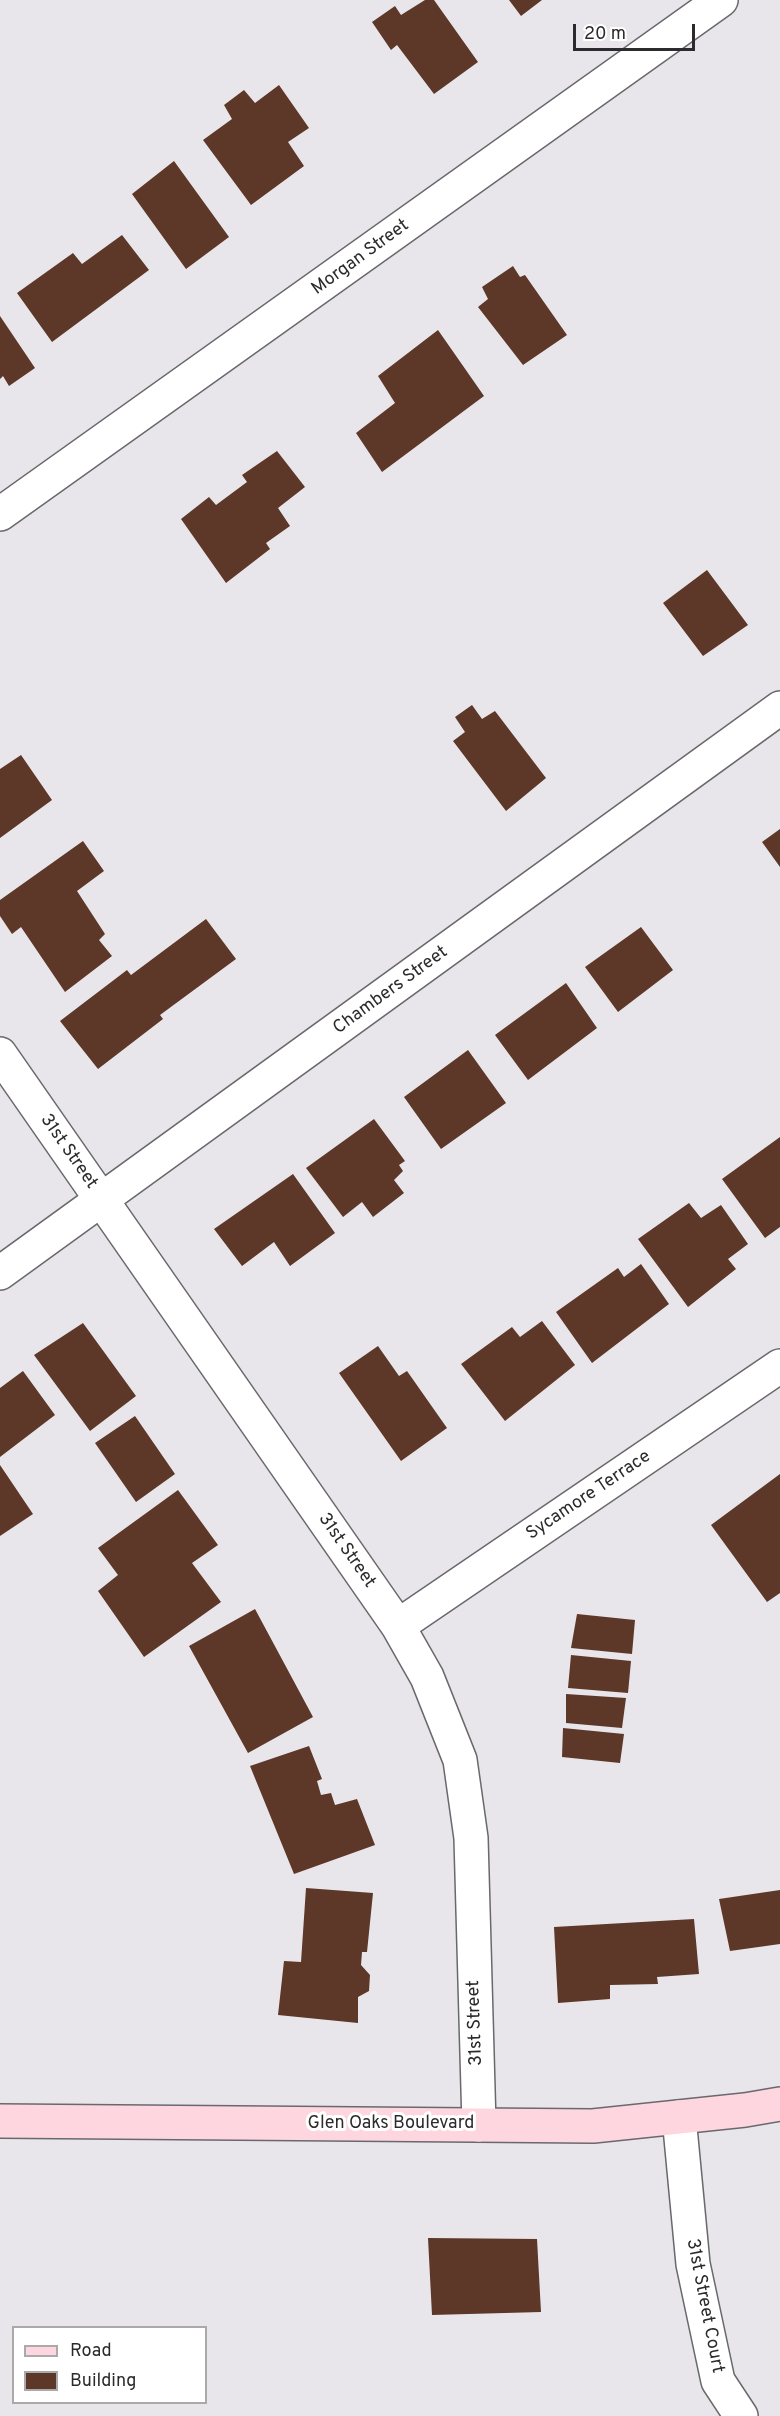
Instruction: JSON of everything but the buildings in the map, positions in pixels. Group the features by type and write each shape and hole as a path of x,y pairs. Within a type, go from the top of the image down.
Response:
{"main road":[{"name":"Glen Oaks Boulevard","path":"0,2121 593,2126 780,2104"}],"street":[{"name":"Morgan Street","path":"0,514 722,0"},
{"name":"Chambers Street","path":"0,1273 780,708"},
{"name":"31st Street","path":"0,1054 398,1626 427,1677 460,1760 471,1838 479,2124"},
{"name":"Sycamore Terrace","path":"398,1626 780,1366"},
{"name":"31st Street Court","path":"680,2117 693,2264 718,2381 741,2416"}]}
